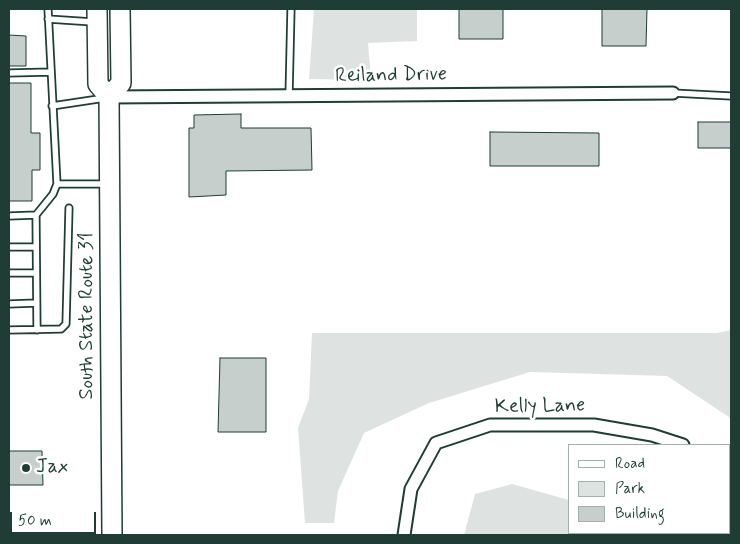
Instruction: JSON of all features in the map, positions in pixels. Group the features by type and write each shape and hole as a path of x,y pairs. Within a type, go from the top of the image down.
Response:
{"main road":[{"name":"South State Route 31","path":"112,535 110,97 121,83 120,9"},
{"path":"97,15 98,84 110,97"}],"street":[{"name":"Reiland Drive","path":"110,97 673,93"},
{"name":"Kelly Lane","path":"404,535 411,489 436,443 490,425 594,425 652,435 681,444"}],"lane":[{"path":"37,330 36,216 53,194 57,184 48,9"},
{"path":"289,96 291,9"},
{"path":"48,19 97,15"},
{"path":"9,73 50,72"},
{"path":"673,93 731,96"},
{"path":"52,106 110,97"},
{"path":"57,184 110,184"},
{"path":"9,330 61,330 66,324 69,208"},
{"path":"9,216 36,216"},
{"path":"9,247 36,246"},
{"path":"9,273 36,273"},
{"path":"9,304 36,303"}],"green space":[{"path":"314,9 417,9 417,41 368,43 371,80 309,79"},
{"path":"731,330 731,423 729,417 667,376 530,372 429,403 364,433 338,491 334,523 305,523 298,428 309,399 312,333 717,333"},
{"path":"512,484 568,500 568,534 612,534 464,535 475,494"}],"building":[{"path":"459,9 503,9 503,39 459,39"},
{"path":"602,9 647,9 646,46 602,46"},
{"path":"9,35 26,36 26,66 9,66"},
{"path":"9,83 31,83 31,133 40,133 40,170 32,170 32,201 9,201"},
{"path":"241,114 241,128 311,128 312,170 226,171 226,195 189,197 189,128 194,128 194,115"},
{"path":"698,122 731,122 731,148 698,148"},
{"path":"490,132 599,133 599,166 490,166"},
{"path":"220,358 266,358 266,432 218,432"},
{"name":"Jax","path":"9,451 42,451 43,485 9,485"}],"place":[{"name":"Jax","path":"26,468"}]}
